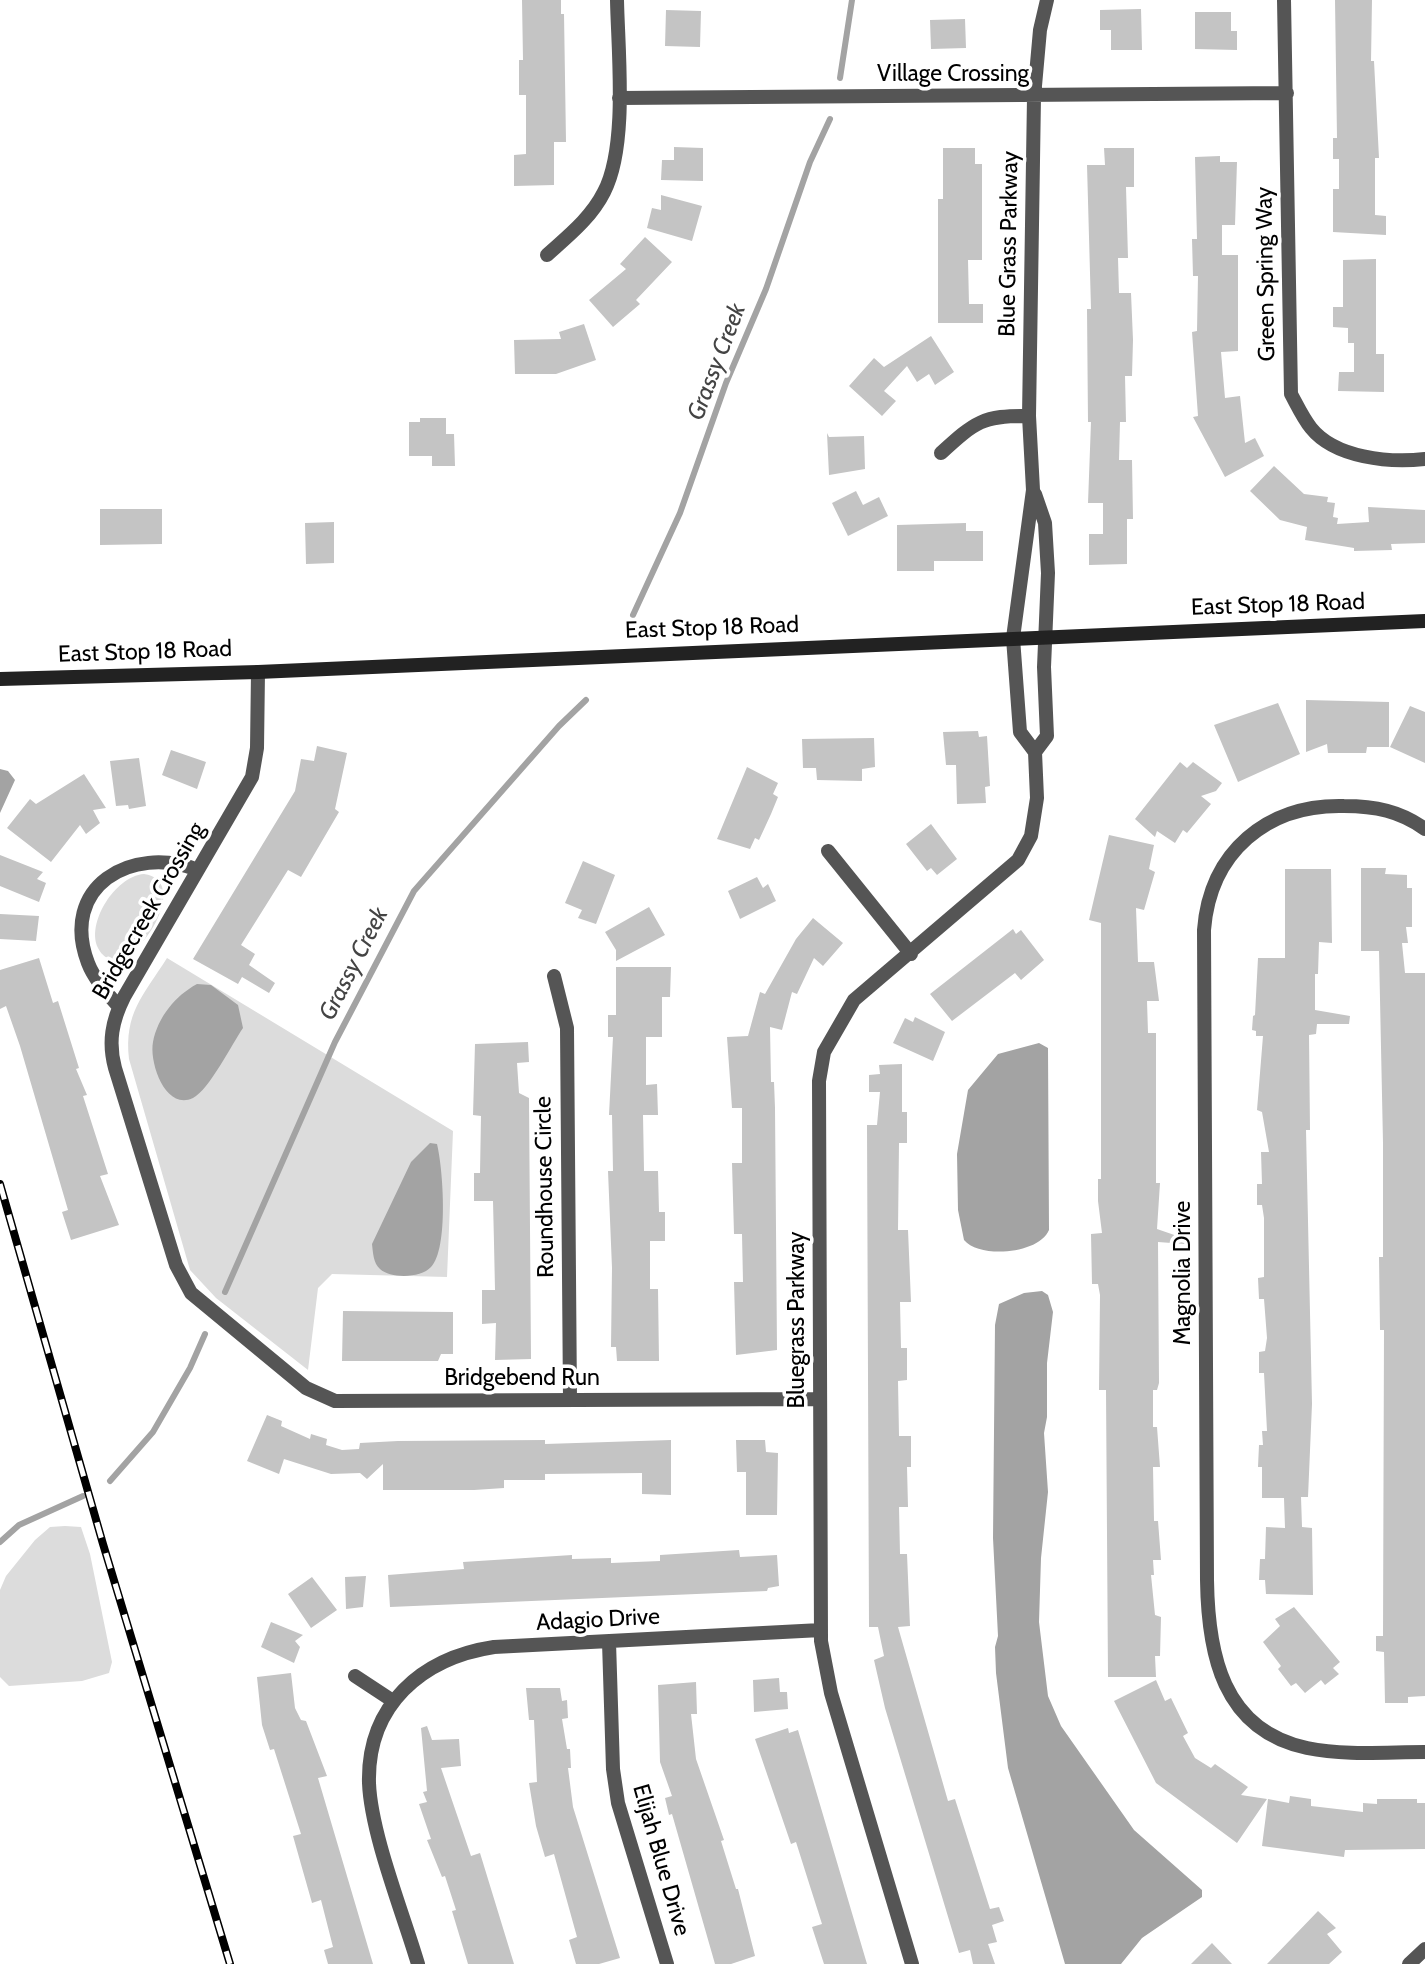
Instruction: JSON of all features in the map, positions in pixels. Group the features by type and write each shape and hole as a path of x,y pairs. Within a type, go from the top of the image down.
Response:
{"street":[{"path":"547,255 585,221 605,191 615,160 619,98 617,0"},
{"name":"Blue Grass Parkway","path":"1013,638 1033,490 1029,416 1034,97 1040,30 1047,0"},
{"name":"Green Spring Way","path":"1284,0 1291,394 1312,429 1336,446 1372,458 1421,459"},
{"name":"Village Crossing","path":"619,98 1034,97 1287,93"},
{"path":"941,453 970,427 997,415 1029,416"},
{"name":"Blue Grass Parkway","path":"1033,490 1045,523 1048,637"},
{"name":"East Stop 18 Road","path":"0,679 258,672 1425,621"},
{"name":"Bluegrass Parkway","path":"1035,752 1047,736 1044,667 1048,637"},
{"name":"Bluegrass Parkway","path":"912,1964 831,1693 821,1630 820,1067 833,1032 854,1000 1018,860 1031,835 1037,798 1035,752 1020,732 1013,638"},
{"name":"Bridgecreek Crossing","path":"191,1293 176,1265 115,1068 111,1038 119,1007 252,777 256,763 258,672"},
{"name":"Magnolia Drive","path":"1425,829 1401,814 1380,808 1321,806 1289,813 1258,829 1225,863 1209,897 1204,930 1207,1566 1212,1650 1221,1679 1237,1704 1276,1736 1304,1748 1324,1751 1425,1752"},
{"path":"828,851 911,954"},
{"path":"119,1007 88,963 83,929 93,895 113,872 127,865 162,861 198,870"},
{"name":"Roundhouse Circle","path":"554,976 567,1028 570,1400"},
{"name":"Bridgebend Run","path":"191,1293 306,1388 335,1401 820,1399"},
{"name":"Adagio Drive","path":"418,1964 375,1822 369,1784 373,1746 393,1701 416,1676 444,1660 477,1650 821,1630"},
{"name":"Elijah Blue Drive","path":"608,1642 615,1787 667,1964"},
{"path":"355,1676 393,1701"},
{"path":"1409,1964 1425,1949"}],"shaded area":[{"path":"0,769 8,771 15,780 0,813"},
{"path":"144,874 159,881 163,895 160,913 151,931 138,947 123,957 109,959 96,942 95,930 100,912 109,897 127,880"},
{"path":"167,958 453,1131 447,1277 332,1274 318,1288 308,1370 216,1298 190,1270 129,1059 129,1029 132,1017"},
{"path":"197,984 211,985 238,1005 243,1028 206,1086 193,1098 183,1100 174,1098 161,1082 152,1051 153,1042 159,1024 169,1008"},
{"path":"1039,1043 1048,1048 1049,1230 1043,1238 1022,1249 995,1252 983,1250 964,1240 958,1210 957,1154 968,1090 998,1054"},
{"path":"430,1143 437,1144 441,1171 443,1208 437,1258 426,1271 406,1276 391,1274 378,1267 372,1244 411,1162"},
{"path":"1042,1291 1048,1295 1053,1312 1047,1363 1047,1417 1044,1433 1048,1492 1041,1558 1039,1622 1048,1696 1061,1726 1134,1830 1202,1890 1202,1897 1142,1938 1121,1964 1065,1964 1008,1768 996,1673 995,1647 998,1636 993,1538 995,1325 999,1304 1024,1293"},
{"path":"50,1527 81,1527 90,1554 112,1662 109,1673 82,1681 9,1686 0,1677 0,1590 6,1576 35,1540"}],"building":[{"path":"522,0 561,0 561,14 564,14 566,142 554,142 554,185 514,186 514,155 526,154 526,95 519,95 519,60 523,60"},
{"path":"1335,0 1372,0 1371,61 1374,61 1379,158 1375,158 1375,215 1386,216 1386,235 1333,232 1333,189 1339,189 1339,159 1333,159 1333,138 1337,138"},
{"path":"1141,9 1142,50 1111,50 1111,30 1100,30 1100,10"},
{"path":"666,10 701,11 700,47 665,46"},
{"path":"1195,12 1231,12 1231,31 1237,31 1237,50 1195,49"},
{"path":"965,19 966,48 931,49 930,20"},
{"path":"674,147 703,148 703,181 661,180 662,160 674,160"},
{"path":"943,148 975,148 975,164 982,164 982,260 968,260 969,304 983,304 983,323 938,323 938,199 943,199"},
{"path":"1104,148 1134,148 1134,187 1126,187 1128,258 1118,258 1119,293 1131,293 1132,376 1125,376 1126,422 1120,422 1119,460 1132,460 1133,519 1127,519 1127,564 1089,565 1089,534 1103,534 1103,503 1088,503 1091,422 1088,422 1087,309 1091,309 1087,165 1105,165"},
{"path":"1220,156 1220,162 1237,162 1235,225 1222,225 1222,255 1238,255 1238,351 1221,352 1225,398 1240,396 1245,443 1255,438 1264,456 1225,477 1193,417 1198,416 1192,332 1197,331 1198,276 1193,276 1192,239 1197,239 1195,157"},
{"path":"661,195 702,206 692,241 647,228 652,208 661,210"},
{"path":"645,237 672,262 636,300 640,304 613,327 589,300 626,269 620,264"},
{"path":"1376,259 1376,354 1384,354 1384,392 1338,391 1339,372 1354,372 1354,343 1348,343 1348,328 1333,327 1333,307 1343,307 1343,260"},
{"path":"584,324 596,360 556,374 515,374 514,340 561,339 559,332"},
{"path":"931,336 954,372 935,385 929,374 917,382 907,366 884,391 896,401 882,416 849,386 874,358 884,367"},
{"path":"420,418 446,418 446,434 454,434 455,466 432,466 432,456 409,456 409,422 420,422"},
{"path":"827,433 829,437 864,436 865,469 829,475"},
{"path":"1274,466 1304,494 1328,497 1327,502 1335,503 1333,517 1338,518 1337,524 1369,522 1368,507 1425,510 1425,543 1391,544 1392,550 1354,551 1354,548 1305,540 1307,527 1280,520 1250,491"},
{"path":"856,491 863,505 879,497 888,516 848,536 832,503"},
{"path":"100,509 162,509 162,544 100,545"},
{"path":"334,522 334,563 306,564 305,523"},
{"path":"966,523 966,531 983,531 983,561 934,561 934,571 897,571 897,525"},
{"path":"1306,700 1389,702 1389,747 1367,747 1366,753 1328,753 1327,744 1306,752"},
{"path":"1278,703 1300,754 1238,782 1214,725"},
{"path":"1410,706 1425,712 1425,763 1390,747"},
{"path":"978,731 979,737 987,736 990,786 985,787 986,803 957,804 956,765 946,765 943,732"},
{"path":"874,738 875,767 862,769 862,781 817,780 816,768 803,768 802,739"},
{"path":"317,746 347,753 335,809 339,812 301,877 288,870 241,945 255,954 249,965 275,983 269,993 242,977 238,984 193,959 295,791 301,759 314,761"},
{"path":"171,750 206,762 197,789 162,775"},
{"path":"139,758 146,806 129,809 128,805 116,806 110,761"},
{"path":"1180,762 1187,768 1193,762 1222,783 1216,791 1201,796 1211,804 1187,833 1183,830 1175,843 1157,831 1155,837 1135,819"},
{"path":"747,767 778,783 773,794 778,797 771,814 759,840 755,838 750,849 717,839"},
{"path":"84,774 106,808 93,810 100,823 86,834 80,825 51,862 7,828 30,799 36,804"},
{"path":"931,824 957,859 937,875 931,868 927,871 906,844"},
{"path":"1109,835 1154,845 1149,869 1155,872 1144,910 1136,908 1138,962 1154,962 1159,1001 1147,1001 1148,1033 1156,1033 1156,1183 1160,1183 1157,1229 1186,1239 1185,1244 1158,1242 1159,1383 1157,1390 1153,1390 1153,1427 1157,1427 1160,1467 1153,1467 1154,1521 1158,1521 1161,1560 1153,1560 1154,1575 1151,1575 1155,1615 1161,1617 1160,1656 1155,1656 1156,1677 1108,1677 1106,1390 1099,1390 1100,1295 1098,1284 1092,1284 1091,1234 1102,1233 1098,1201 1098,1179 1101,1179 1101,923 1089,920"},
{"path":"0,855 43,872 37,879 46,883 39,902 0,886"},
{"path":"583,861 615,875 596,924 578,918 582,910 565,903"},
{"path":"1361,868 1386,868 1385,874 1407,875 1407,888 1412,888 1412,927 1406,927 1408,943 1402,943 1405,973 1425,973 1425,1696 1408,1697 1408,1703 1385,1703 1384,1652 1376,1651 1376,1636 1383,1636 1384,1330 1380,1330 1379,1257 1383,1257 1383,1143 1379,951 1361,951"},
{"path":"1285,869 1331,869 1332,943 1319,942 1318,974 1315,974 1315,1010 1350,1016 1349,1024 1317,1024 1316,1034 1309,1035 1310,1130 1306,1130 1312,1404 1308,1497 1301,1497 1302,1527 1312,1528 1313,1595 1266,1594 1265,1580 1259,1580 1260,1559 1265,1559 1266,1527 1285,1528 1284,1498 1262,1498 1262,1467 1258,1467 1259,1445 1263,1445 1262,1431 1267,1431 1264,1373 1259,1373 1259,1352 1265,1351 1267,1338 1264,1299 1259,1299 1258,1278 1264,1277 1264,1218 1262,1205 1257,1205 1257,1184 1262,1184 1261,1152 1269,1152 1262,1112 1257,1110 1263,1036 1256,1036 1256,1031 1252,1030 1258,958 1285,958"},
{"path":"757,877 763,888 768,884 776,901 740,919 728,891"},
{"path":"649,907 665,935 616,961 616,950 605,932"},
{"path":"0,914 39,916 36,941 0,939"},
{"path":"813,918 843,943 823,966 814,958 797,994 792,992 782,1030 770,1027 771,1082 774,1082 775,1108 777,1350 736,1355 734,1282 743,1282 742,1234 734,1234 732,1163 742,1163 742,1108 732,1108 727,1037 748,1036 760,992 765,994 796,939"},
{"path":"1013,929 1016,934 1021,930 1044,960 1021,980 1015,973 952,1021 930,994"},
{"path":"39,958 53,1003 58,1001 79,1068 76,1069 87,1095 83,1096 108,1174 100,1176 119,1225 71,1240 62,1212 68,1210 20,1046 6,1006 0,1009 0,970"},
{"path":"616,967 671,967 670,997 662,997 662,1037 646,1037 646,1085 657,1084 658,1115 643,1115 644,1171 658,1171 659,1212 665,1212 665,1241 650,1241 650,1289 658,1289 659,1361 617,1361 616,1347 611,1347 612,1268 608,1171 613,1171 612,1115 609,1115 613,1037 608,1037 608,1015 616,1015"},
{"path":"915,1017 945,1032 933,1061 893,1043 905,1018 913,1022"},
{"path":"528,1042 529,1062 517,1063 519,1093 529,1098 531,1359 495,1360 496,1323 482,1324 482,1290 495,1290 493,1201 474,1201 474,1173 480,1173 481,1116 473,1115 475,1044"},
{"path":"902,1064 902,1112 907,1112 907,1143 899,1143 898,1230 908,1230 911,1302 900,1302 901,1348 907,1348 907,1380 898,1381 899,1436 911,1436 911,1467 907,1467 908,1507 899,1507 900,1554 907,1554 910,1626 898,1627 948,1801 955,1799 990,1909 999,1907 1004,1921 992,1925 997,1942 988,1944 995,1964 973,1964 970,1950 959,1953 885,1708 874,1660 884,1656 878,1627 869,1627 867,1125 877,1125 880,1092 869,1092 869,1075 880,1074 879,1065"},
{"path":"343,1311 453,1312 453,1354 441,1354 438,1361 342,1361"},
{"path":"267,1415 282,1421 281,1426 310,1439 311,1434 327,1439 326,1445 342,1450 359,1449 360,1443 398,1441 545,1440 545,1444 671,1440 671,1495 642,1494 642,1473 545,1474 545,1480 504,1480 504,1488 474,1490 383,1490 383,1464 367,1479 360,1473 331,1474 284,1459 279,1474 247,1461"},
{"path":"736,1440 765,1440 766,1452 778,1453 777,1515 746,1515 746,1472 737,1472"},
{"path":"739,1550 740,1557 777,1555 779,1586 768,1588 767,1591 390,1607 388,1575 464,1569 463,1562 572,1555 572,1559 611,1558 611,1563 660,1561 660,1555"},
{"path":"366,1576 363,1607 346,1609 345,1577"},
{"path":"312,1577 337,1610 311,1628 288,1594"},
{"path":"1294,1607 1340,1662 1333,1668 1339,1674 1325,1685 1321,1680 1305,1693 1296,1683 1291,1686 1278,1669 1281,1666 1263,1642 1280,1626 1275,1619"},
{"path":"271,1622 303,1635 295,1641 300,1647 294,1663 261,1647"},
{"path":"291,1673 295,1708 301,1720 306,1721 327,1776 318,1778 373,1964 328,1964 324,1950 333,1947 321,1900 312,1903 293,1836 301,1834 274,1749 270,1750 262,1725 257,1677"},
{"path":"779,1678 780,1692 787,1692 788,1709 754,1712 753,1680"},
{"path":"1156,1680 1165,1701 1171,1698 1188,1733 1183,1736 1195,1758 1211,1768 1215,1764 1248,1787 1241,1795 1267,1799 1237,1843 1156,1783 1114,1701"},
{"path":"696,1682 697,1714 691,1714 696,1759 724,1840 721,1841 738,1889 755,1956 731,1964 715,1964 672,1814 669,1815 665,1798 672,1796 660,1762 658,1685"},
{"path":"526,1688 560,1688 562,1701 567,1700 568,1718 562,1719 567,1749 570,1749 571,1768 568,1768 573,1807 620,1958 599,1964 576,1964 569,1940 577,1937 554,1854 545,1857 536,1826 529,1783 537,1782 534,1720 529,1720"},
{"path":"427,1726 432,1740 459,1739 461,1766 441,1768 471,1856 480,1853 514,1964 468,1964 452,1911 456,1910 445,1876 442,1877 427,1840 431,1839 419,1804 427,1802 423,1792 427,1791 421,1728"},
{"path":"788,1728 789,1733 798,1730 867,1964 824,1964 812,1927 822,1924 796,1842 791,1844 755,1739"},
{"path":"1290,1796 1311,1799 1311,1806 1363,1812 1363,1803 1377,1804 1377,1799 1417,1799 1417,1803 1425,1803 1425,1849 1345,1850 1344,1857 1262,1846 1268,1799 1289,1803"},
{"path":"1318,1911 1336,1928 1327,1934 1342,1952 1329,1964 1267,1964"},
{"path":"1212,1943 1232,1964 1191,1964"}],"waterway":[{"name":"Grassy Creek","path":"840,78 852,0"},
{"name":"Grassy Creek","path":"633,615 680,513 726,383 766,289 810,162 830,119"},
{"name":"Grassy Creek","path":"225,1292 335,1042 414,891 559,726 586,700"},
{"name":"Grassy Creek","path":"110,1481 153,1432 190,1368 205,1334"},
{"name":"Grassy Creek","path":"0,1542 19,1525 83,1496"}],"railway":[{"path":"0,1184 103,1544 230,1964"}]}
